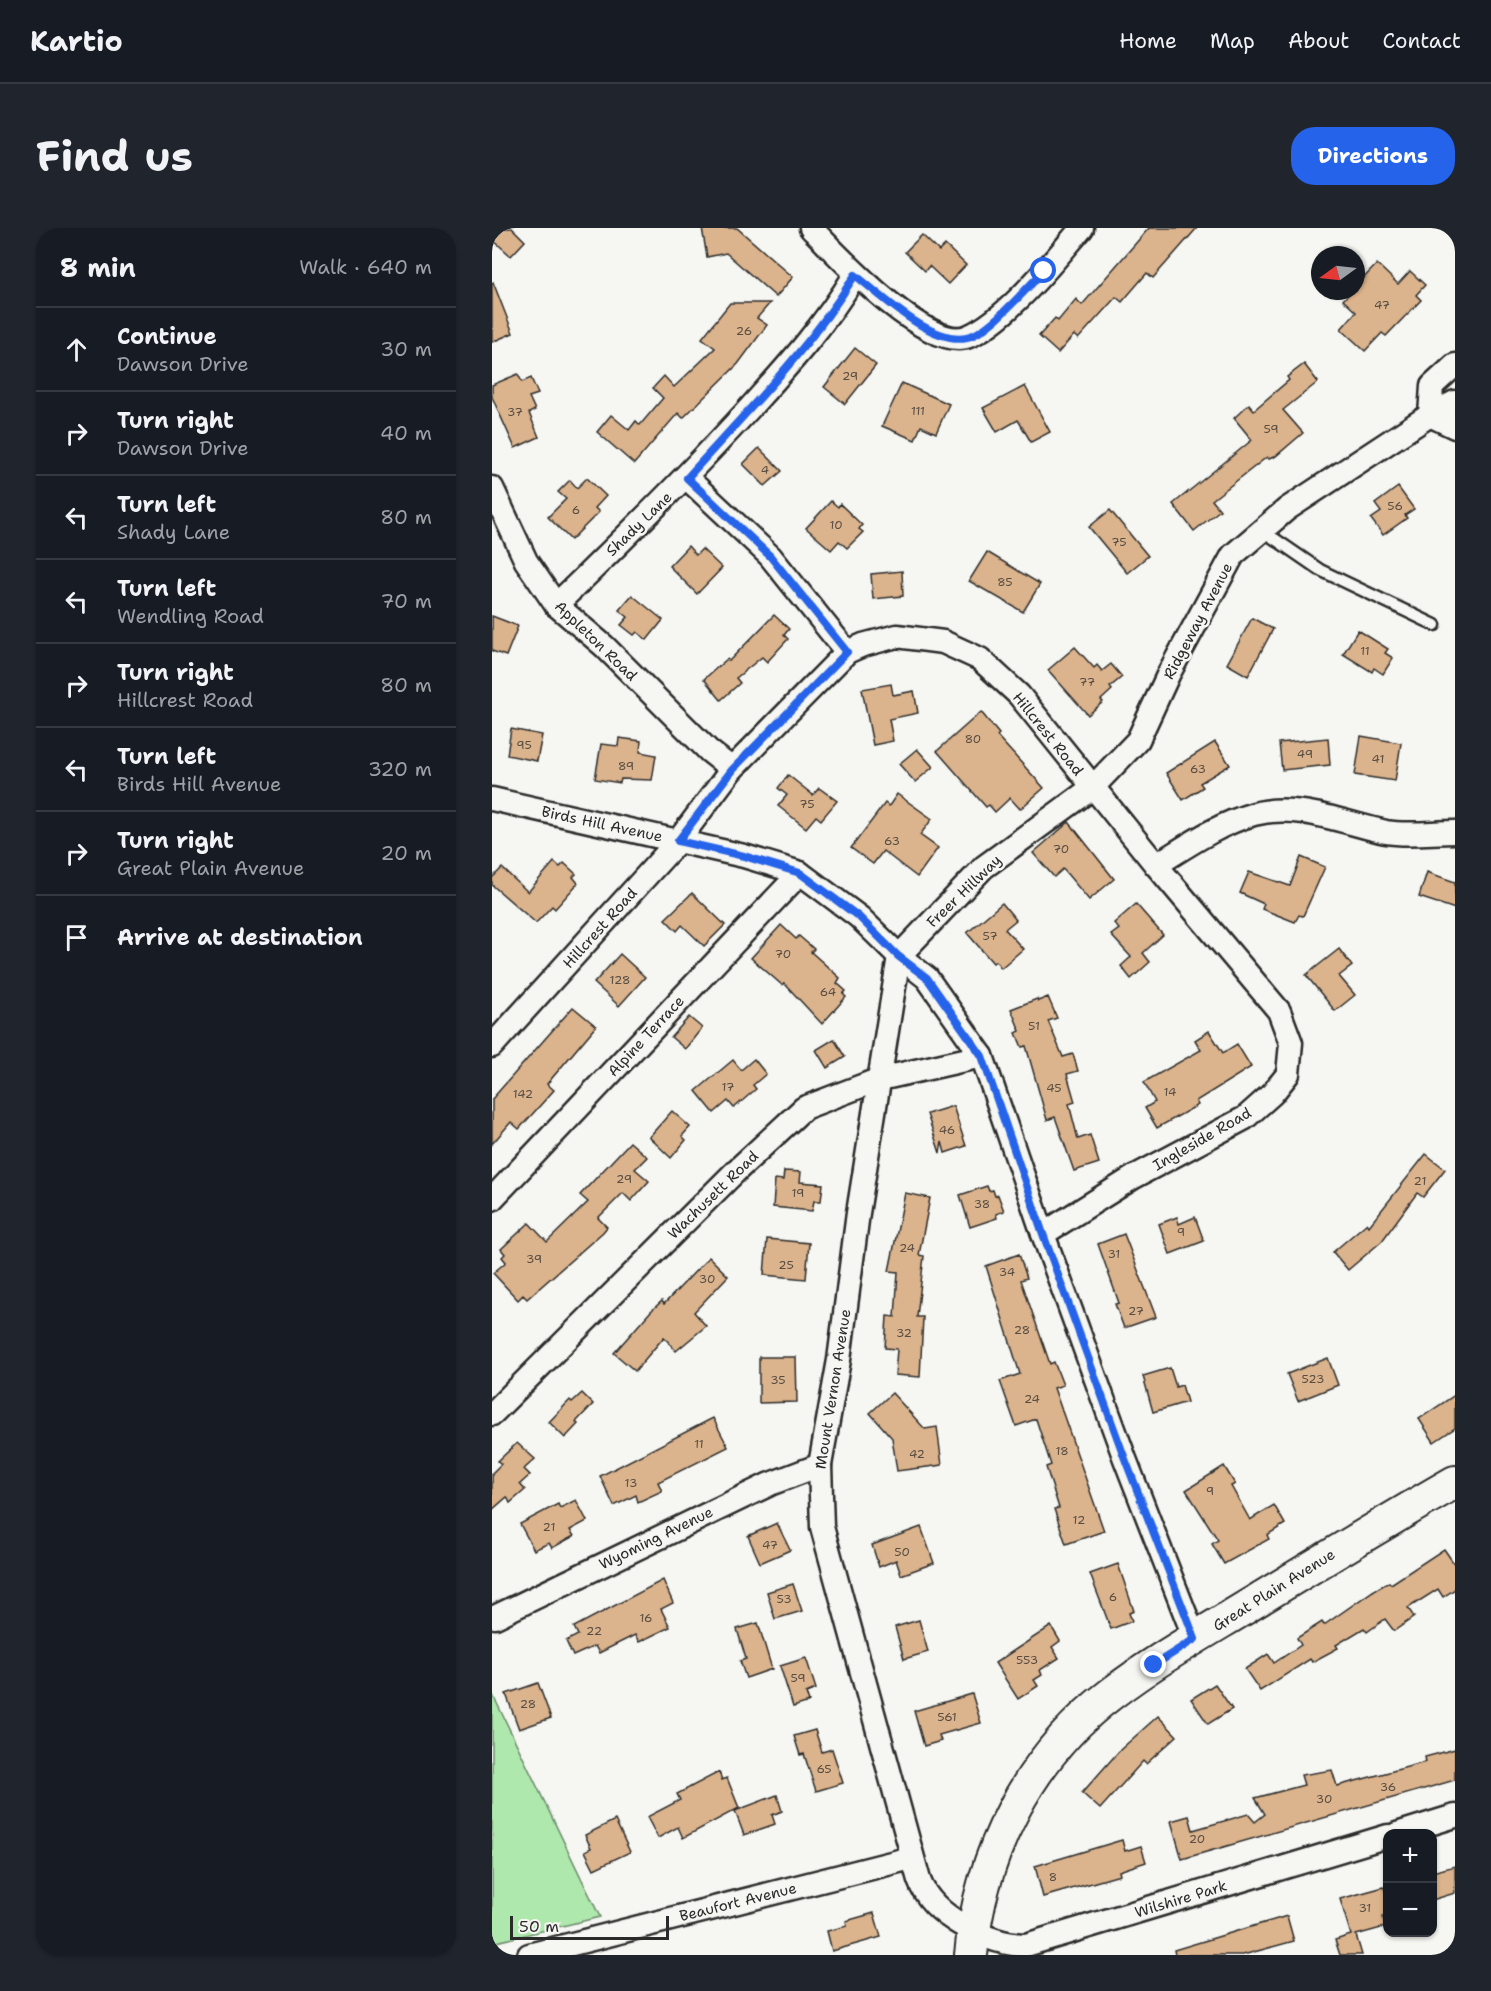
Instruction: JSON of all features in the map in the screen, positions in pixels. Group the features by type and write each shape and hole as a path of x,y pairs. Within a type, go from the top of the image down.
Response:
{"main road":[{"name":"Great Plain Avenue","path":"973,1942 992,1858 1012,1813 1038,1771 1073,1728 1110,1695 1195,1639 1455,1482"}],"street":[{"path":"811,228 855,275 920,326 945,335 967,337 992,322 1082,228"},
{"name":"Shady Lane","path":"556,605 687,478 794,359 837,304 855,275"},
{"path":"1455,365 1432,386 1430,415 1455,427"},
{"name":"Ridgeway Avenue","path":"1092,788 1138,740 1169,672 1233,555 1287,509 1430,415 1455,402"},
{"path":"687,478 770,556 847,652"},
{"name":"Appleton Road","path":"492,488 517,544 556,605 604,646 709,751 732,770"},
{"name":"Hillcrest Road","path":"492,1046 678,841 732,770 847,652 897,636 943,642 980,660 1019,695 1156,865"},
{"name":"Freer Hillway","path":"898,956 984,867 1092,788"},
{"name":"Birds Hill Avenue","path":"492,799 744,856 800,873 859,917 898,956 927,978 982,1056 1043,1234 1125,1459 1195,1639"},
{"path":"1156,865 1212,831 1255,814 1287,811 1333,817 1388,832 1455,832"},
{"name":"Ingleside Road","path":"1043,1234 1134,1177 1245,1118 1272,1094 1288,1074 1291,1043 1279,1011 1156,865"},
{"name":"Alpine Terrace","path":"492,1199 800,873"},
{"name":"Mount Vernon Avenue","path":"898,956 839,1359 820,1465 822,1527 911,1858 923,1891 934,1906 973,1942"},
{"name":"Wachusett Road","path":"492,1414 737,1170 804,1108 880,1079 982,1056"},
{"name":"Wyoming Avenue","path":"495,1617 770,1484 820,1465"},
{"path":"1411,1829 1455,1816"},
{"name":"Wilshire Park","path":"973,1942 1036,1942 1383,1838"},
{"name":"Beaufort Avenue","path":"537,1954 911,1858"}],"lane":[{"path":"1263,531 1320,570 1435,625"}],"green space":[{"path":"492,1693 600,1917 492,1943"}],"building":[{"path":"504,228 512,228 525,241 511,256 493,240"},
{"path":"702,228 737,228 793,277 776,297 726,253 707,257"},
{"path":"1149,228 1197,228 1153,278 1147,273 1122,302 1116,297 1078,339 1074,335 1058,353 1039,336 1055,318 1058,321 1076,299 1082,305"},
{"path":"922,235 939,251 945,245 966,265 948,284 929,266 925,271 905,252"},
{"path":"1377,264 1398,284 1410,271 1425,285 1416,295 1421,300 1386,336 1382,333 1365,351 1341,329 1356,312 1343,300 1365,300 1365,277"},
{"path":"492,283 513,333 492,342"},
{"path":"730,303 770,303 757,318 767,325 738,364 683,418 678,413 634,464 597,432 611,415 629,430 636,421 640,425 663,398 653,388 664,376 674,387 715,348 702,338"},
{"path":"855,348 876,365 845,404 824,387"},
{"path":"1304,364 1318,382 1283,410 1303,433 1276,456 1269,459 1267,457 1212,500 1220,510 1194,531 1173,504 1252,440 1234,418 1249,404 1254,410 1289,380 1287,377"},
{"path":"518,374 522,382 531,378 538,394 529,397 535,410 529,413 539,437 515,448 492,397 492,385"},
{"path":"902,383 949,404 936,433 921,426 915,440 882,426"},
{"path":"1025,386 1050,432 1031,442 1018,420 997,432 983,408"},
{"path":"759,448 782,471 765,486 743,464"},
{"path":"587,478 606,496 595,508 599,512 571,540 548,517 566,499 558,492 570,480 577,488"},
{"path":"1398,487 1414,509 1405,515 1407,518 1383,535 1371,519 1381,512 1375,504"},
{"path":"831,501 838,507 840,504 862,525 859,529 863,532 847,548 839,541 831,550 806,528"},
{"path":"1110,510 1148,556 1127,573 1089,527"},
{"path":"688,546 696,555 702,549 722,568 697,594 669,566"},
{"path":"987,552 1040,584 1023,612 969,581"},
{"path":"902,571 903,596 873,599 871,574"},
{"path":"632,595 663,620 647,640 637,632 634,635 621,625 628,617 619,610"},
{"path":"774,615 789,629 784,635 788,639 767,662 762,657 736,678 740,683 721,700 704,679 727,659 729,661"},
{"path":"492,616 518,626 506,656 492,651"},
{"path":"1252,618 1273,629 1248,676 1227,664"},
{"path":"1358,630 1388,649 1385,653 1393,658 1383,674 1374,668 1372,672 1343,654"},
{"path":"1075,647 1094,668 1097,665 1102,671 1111,664 1122,677 1110,687 1112,690 1101,700 1103,702 1088,715 1048,670"},
{"path":"891,684 893,695 914,691 918,713 889,719 893,741 873,745 862,689"},
{"path":"981,712 999,734 997,736 1044,788 1020,809 1010,798 995,812 989,805 986,807 937,751"},
{"path":"511,729 542,735 537,761 507,755"},
{"path":"1361,736 1401,743 1395,781 1355,775"},
{"path":"619,738 641,741 640,752 656,755 652,780 621,779 620,783 595,779 601,744 618,746"},
{"path":"1328,738 1330,765 1282,770 1279,743"},
{"path":"1215,742 1230,765 1200,783 1203,787 1183,800 1166,773"},
{"path":"917,749 933,767 915,782 899,764"},
{"path":"788,775 813,795 819,788 837,801 821,820 816,816 806,828 778,806 787,795 778,788"},
{"path":"897,794 932,819 920,835 938,848 917,877 883,851 873,864 851,848 885,803 889,806"},
{"path":"1069,822 1114,879 1089,900 1063,869 1054,877 1033,853"},
{"path":"1301,857 1325,867 1303,916 1299,915 1295,922 1262,909 1264,904 1240,893 1249,872 1290,886"},
{"path":"554,862 560,867 564,863 576,874 573,877 578,883 555,909 552,906 536,923 492,885 492,878 502,868 528,892"},
{"path":"1427,872 1455,882 1455,909 1419,897"},
{"path":"692,893 725,925 704,946 682,925 677,931 665,919"},
{"path":"1002,903 1016,920 1005,929 1023,949 1001,968 996,961 993,963 967,933"},
{"path":"1136,904 1163,935 1143,953 1150,962 1131,979 1121,966 1131,957 1111,935 1119,929 1114,923"},
{"path":"781,925 796,939 799,936 814,949 811,952 840,978 837,983 846,991 843,994 846,997 822,1024 784,983 782,985 751,958"},
{"path":"1339,949 1352,966 1339,976 1355,995 1335,1011 1306,975"},
{"path":"620,954 645,977 619,1006 594,983"},
{"path":"1048,997 1057,1018 1048,1021 1063,1057 1073,1054 1078,1071 1067,1074 1075,1102 1069,1104 1078,1139 1090,1135 1099,1163 1074,1171 1055,1117 1047,1120 1026,1046 1022,1047 1016,1033 1020,1031 1011,1009"},
{"path":"573,1007 596,1026 547,1084 554,1090 519,1129 511,1122 492,1144 492,1099"},
{"path":"689,1017 702,1028 685,1049 671,1037"},
{"path":"1209,1031 1223,1053 1237,1044 1251,1067 1196,1101 1198,1105 1157,1128 1145,1108 1155,1102 1144,1082 1201,1050 1195,1040"},
{"path":"834,1039 845,1057 827,1068 816,1050"},
{"path":"754,1059 766,1074 753,1085 756,1089 734,1108 728,1101 714,1113 696,1091 733,1060 741,1070"},
{"path":"953,1106 966,1146 945,1153 942,1142 940,1153 927,1114"},
{"path":"672,1111 690,1127 682,1136 686,1140 671,1158 649,1137"},
{"path":"630,1142 647,1157 635,1169 649,1181 631,1201 623,1193 598,1218 607,1227 603,1232 527,1299 523,1295 518,1300 493,1273 506,1262 502,1257 505,1254 501,1249 529,1223 547,1242 588,1202 580,1195"},
{"path":"1426,1154 1445,1169 1423,1197 1417,1193 1382,1241 1348,1270 1333,1252 1367,1223 1369,1226"},
{"path":"784,1171 801,1172 800,1182 823,1184 821,1201 814,1201 812,1211 773,1207 775,1179 783,1180"},
{"path":"987,1186 989,1191 993,1190 995,1196 998,1195 1004,1211 996,1214 997,1218 970,1227 960,1195"},
{"path":"905,1193 930,1198 919,1255 924,1256 917,1317 923,1317 920,1377 895,1375 897,1349 885,1348 887,1316 895,1317 898,1272 889,1271"},
{"path":"1177,1217 1179,1224 1195,1217 1204,1241 1170,1254 1159,1224"},
{"path":"1124,1234 1156,1317 1124,1328 1115,1304 1119,1303 1098,1244"},
{"path":"767,1239 809,1243 806,1279 764,1275"},
{"path":"1019,1254 1027,1278 1021,1280 1050,1364 1054,1362 1063,1385 1054,1388 1104,1531 1066,1544 1054,1509 1059,1508 1046,1467 1051,1465 1036,1419 1016,1426 1000,1381 1020,1374 986,1266"},
{"path":"709,1257 728,1276 694,1312 706,1326 676,1351 664,1337 635,1371 614,1353 651,1311 662,1301 664,1304"},
{"path":"759,1357 796,1357 797,1402 759,1403"},
{"path":"1328,1358 1338,1385 1298,1401 1287,1374"},
{"path":"1170,1368 1176,1387 1182,1385 1187,1402 1153,1412 1143,1376"},
{"path":"582,1393 593,1404 565,1438 549,1422 570,1400 572,1402"},
{"path":"892,1393 925,1429 937,1427 942,1465 897,1471 892,1438 870,1413"},
{"path":"1455,1395 1455,1428 1434,1442 1419,1419"},
{"path":"713,1418 728,1447 658,1482 662,1491 638,1502 636,1495 614,1506 600,1476"},
{"path":"517,1443 535,1459 524,1469 530,1475 520,1484 525,1490 510,1503 507,1497 492,1510 492,1473 501,1464 498,1461"},
{"path":"1224,1466 1235,1484 1231,1486 1250,1520 1274,1505 1285,1524 1267,1535 1269,1539 1224,1564 1212,1544 1218,1540 1186,1490"},
{"path":"576,1500 587,1521 570,1530 574,1536 552,1548 549,1543 534,1550 520,1524 558,1504 560,1508"},
{"path":"777,1523 790,1550 760,1563 748,1536"},
{"path":"921,1527 934,1563 901,1575 896,1560 879,1567 872,1545"},
{"path":"1444,1549 1455,1565 1455,1589 1443,1597 1438,1589 1408,1608 1414,1617 1394,1631 1385,1619 1367,1632 1364,1628 1336,1645 1338,1648 1312,1662 1310,1659 1260,1691 1245,1669 1268,1654 1274,1663 1301,1645 1297,1638 1322,1622 1324,1625 1373,1591 1389,1582 1391,1584"},
{"path":"1118,1564 1134,1611 1129,1613 1132,1621 1111,1629 1090,1574"},
{"path":"663,1580 673,1603 661,1609 670,1627 639,1642 635,1635 599,1653 595,1646 573,1656 566,1641 578,1635 574,1627"},
{"path":"793,1584 802,1611 775,1619 767,1592"},
{"path":"919,1620 928,1652 904,1659 895,1627"},
{"path":"758,1623 772,1669 746,1678 740,1661 746,1659 737,1629"},
{"path":"1051,1626 1060,1641 1052,1647 1059,1658 1040,1670 1042,1675 1034,1680 1038,1686 1018,1699 995,1663"},
{"path":"806,1658 816,1689 806,1693 809,1702 793,1707 780,1666"},
{"path":"538,1683 551,1718 519,1729 506,1694"},
{"path":"1215,1684 1232,1709 1208,1724 1191,1699"},
{"path":"972,1694 981,1723 939,1735 941,1741 924,1746 914,1711"},
{"path":"1158,1716 1177,1736 1146,1764 1143,1761 1100,1809 1082,1793 1120,1750"},
{"path":"815,1730 822,1752 832,1749 843,1783 816,1791 804,1754 800,1755 794,1736"},
{"path":"1455,1749 1455,1780 1182,1859 1171,1821 1189,1816 1193,1830 1248,1814 1255,1822 1265,1814 1255,1798 1304,1785 1301,1775 1332,1770 1337,1786 1426,1762 1425,1757"},
{"path":"719,1772 722,1780 727,1778 739,1808 683,1838 678,1827 658,1838 647,1817 680,1800 677,1794"},
{"path":"777,1795 782,1811 772,1815 775,1824 744,1835 735,1811"},
{"path":"615,1820 630,1852 594,1869 585,1851 591,1848 585,1835"},
{"path":"1122,1840 1125,1851 1141,1846 1146,1862 1119,1871 1120,1875 1043,1897 1035,1866"},
{"path":"1455,1866 1455,1893 1437,1898 1437,1871"},
{"path":"1383,1887 1383,1928 1356,1935 1362,1955 1340,1955 1335,1940 1351,1935 1340,1899"},
{"path":"874,1913 881,1937 832,1951 827,1931 847,1926 846,1921"},
{"path":"1287,1916 1294,1941 1243,1955 1175,1955 1174,1950"}],"route":[{"path":"1044,271 992,322 967,337 945,335 920,326 855,275 837,304 794,359 687,478 770,556 847,652 732,770 678,841 744,856 800,873 859,917 898,956 927,978 982,1056 1043,1234 1125,1459 1195,1639 1154,1665"}]}
